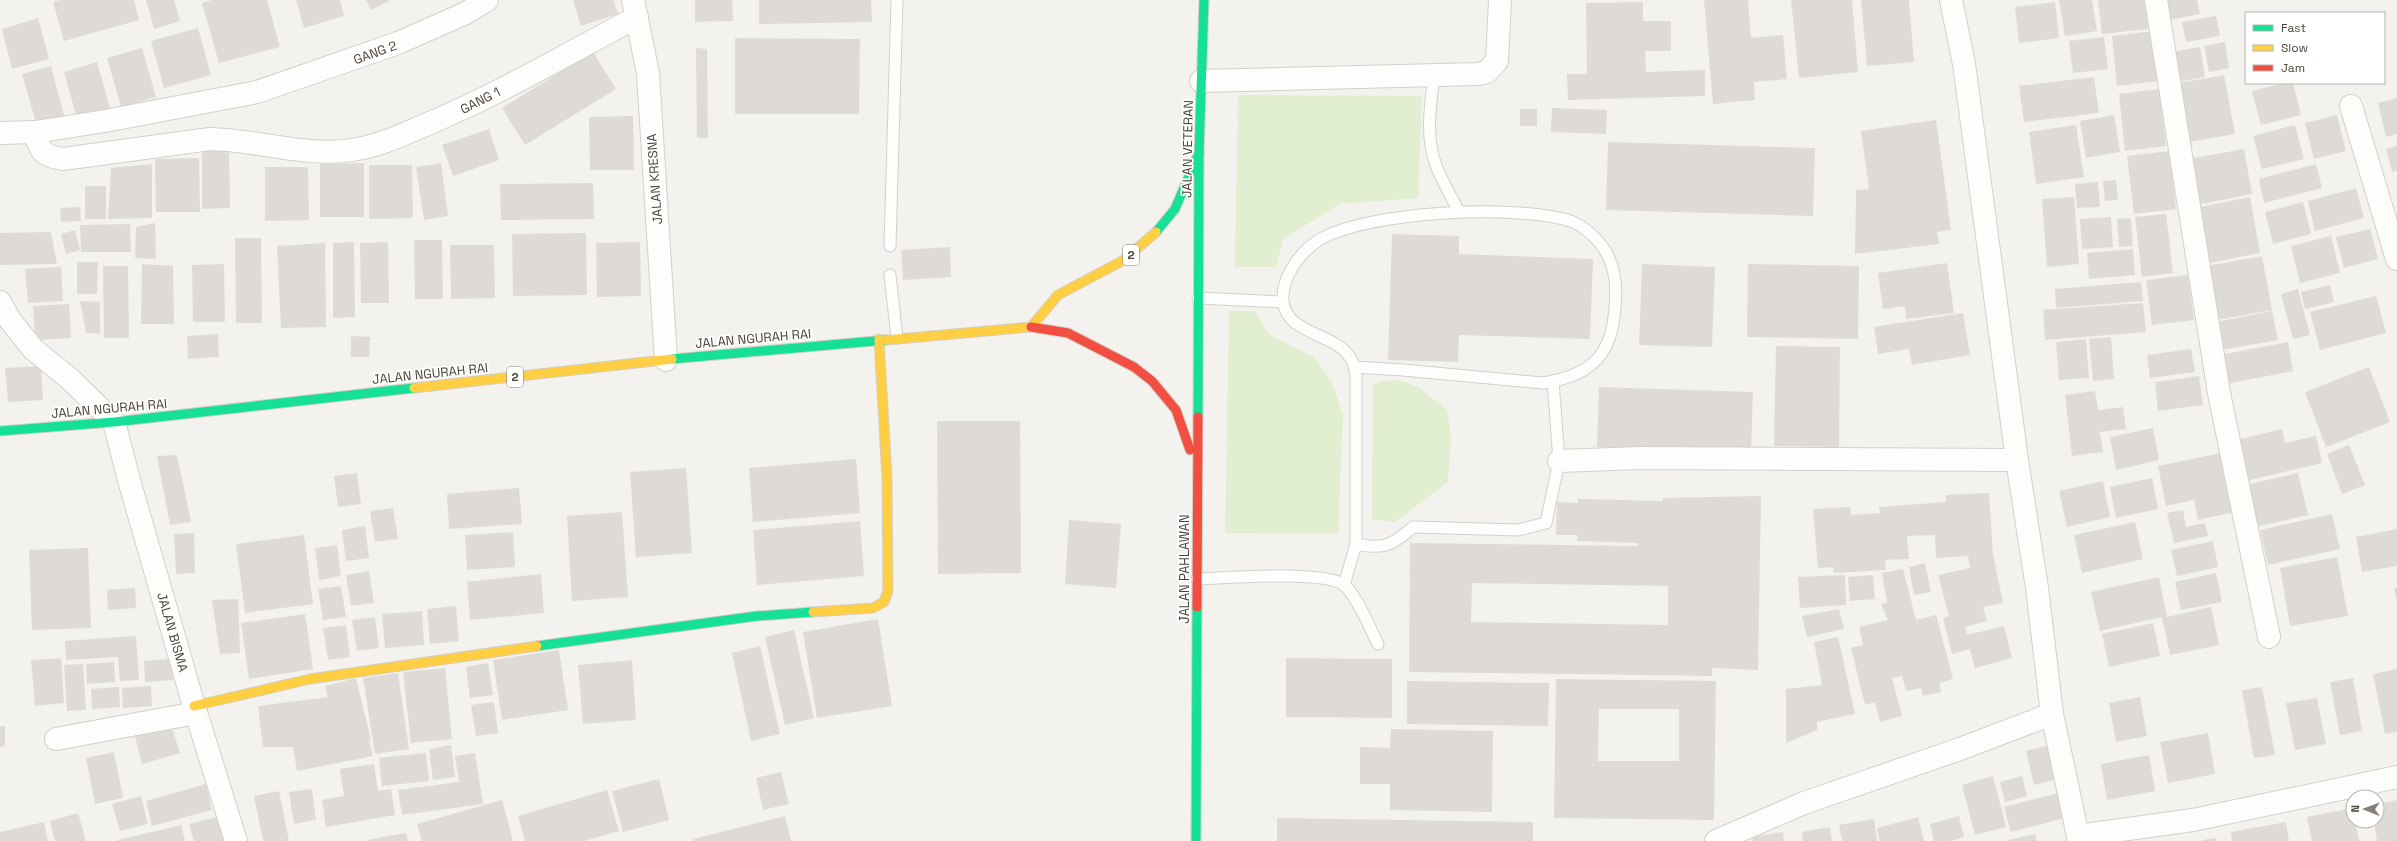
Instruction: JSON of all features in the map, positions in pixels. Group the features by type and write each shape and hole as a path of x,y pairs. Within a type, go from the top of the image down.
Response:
{"main road":[{"name":"JALAN VETERAN","path":"1198,298 1199,153 1204,0"},
{"name":"2","path":"1031,327 1058,295 1124,260 1157,231 1175,208 1199,153"},
{"name":"JALAN PAHLAWAN","path":"1196,841 1198,298"},
{"name":"JALAN NGURAH RAI","path":"0,431 114,422 666,360 879,339 1031,327 1068,333 1134,367 1152,381 1176,410 1183,425 1197,479"},
{"path":"195,709 310,679 414,663 757,616 873,608 884,602 888,591 888,514 879,339"}],"street":[{"name":"GANG 2","path":"0,133 35,132 157,112 257,92 398,43 466,13 487,0"},
{"path":"1201,81 1478,74 1493,67 1498,56 1500,0"},
{"path":"1951,0 1964,64 2017,460 2037,588 2052,714 2079,838 2193,820 2397,777"},
{"path":"2156,0 2219,393 2269,637"},
{"name":"GANG 1","path":"35,132 39,148 48,157 63,159 210,140 230,140 311,151 352,150 394,138 467,108 635,8"},
{"name":"JALAN KRESNA","path":"635,8 648,73 666,360"},
{"path":"2351,106 2397,259"},
{"path":"0,302 10,320 33,349 70,379 114,422"},
{"name":"JALAN BISMA","path":"114,422 129,480 195,709 236,841"},
{"path":"1559,461 1619,458 2017,460"},
{"path":"56,740 195,709"},
{"path":"1716,841 1804,803 1960,749 2052,714"}],"lane":[{"path":"890,246 897,0"},
{"path":"1434,76 1430,112 1430,141 1436,168 1459,212"},
{"path":"1344,585 1356,544 1357,419 1354,368 1352,360 1344,350 1294,322 1283,302 1285,282 1300,258 1318,241 1347,228 1425,214 1459,212 1545,214 1572,221 1593,236 1609,256 1614,267 1616,291 1611,336 1606,349 1600,359 1582,371 1564,380 1543,383 1403,370 1354,368"},
{"path":"890,275 898,338"},
{"path":"1198,298 1283,302"},
{"path":"1356,544 1377,548 1394,543 1413,527 1518,530 1546,523 1559,461 1553,381"},
{"path":"1197,579 1312,578 1331,580 1344,585 1358,605 1378,644"}],"green space":[{"path":"1238,95 1422,96 1418,198 1340,204 1283,239 1276,267 1235,267"},
{"path":"1229,311 1255,311 1268,334 1314,357 1332,382 1343,415 1338,534 1225,533"},
{"path":"1399,380 1418,387 1447,410 1451,438 1448,482 1395,522 1372,519 1373,385 1382,381"}],"building":[{"path":"60,0 134,0 139,20 64,41 53,2"},
{"path":"146,0 174,0 180,21 154,29"},
{"path":"212,0 267,0 280,47 219,63 202,3"},
{"path":"296,0 340,0 344,16 304,28"},
{"path":"366,0 391,0 371,10"},
{"path":"573,0 613,0 618,14 581,26"},
{"path":"695,0 732,0 733,21 695,22"},
{"path":"759,0 871,0 872,22 759,24"},
{"path":"1704,0 1748,0 1751,38 1783,35 1787,79 1754,82 1755,100 1713,104"},
{"path":"1791,0 1852,0 1858,72 1799,78"},
{"path":"1861,0 1909,0 1914,62 1867,66"},
{"path":"2059,0 2092,0 2097,31 2065,36"},
{"path":"2098,0 2144,0 2148,29 2102,34"},
{"path":"2161,0 2197,0 2200,14 2165,21"},
{"path":"1643,2 1643,21 1671,21 1671,51 1645,51 1646,72 1705,70 1705,96 1568,100 1567,74 1587,74 1586,3"},
{"path":"2055,2 2059,38 2019,43 2015,7"},
{"path":"2216,16 2220,36 2186,42 2182,22"},
{"path":"38,18 49,59 12,69 2,29"},
{"path":"198,28 211,75 164,88 151,41"},
{"path":"2153,31 2159,81 2117,86 2112,36"},
{"path":"2104,37 2108,69 2073,73 2069,41"},
{"path":"735,38 860,39 859,114 735,114"},
{"path":"2225,42 2229,68 2209,72 2204,46"},
{"path":"2200,47 2205,77 2177,82 2172,52"},
{"path":"142,48 156,97 121,107 107,58"},
{"path":"696,48 707,49 708,138 697,138"},
{"path":"593,52 616,89 525,145 502,108"},
{"path":"97,62 111,112 78,122 64,72"},
{"path":"51,66 64,116 36,123 22,74"},
{"path":"2224,75 2235,134 2190,142 2179,83"},
{"path":"2094,77 2099,113 2024,122 2019,86"},
{"path":"2280,84 2293,84 2301,115 2261,125 2252,91"},
{"path":"2159,89 2166,146 2125,151 2119,94"},
{"path":"2397,98 2397,134 2386,137 2378,103"},
{"path":"1552,108 1607,110 1606,134 1551,132"},
{"path":"1520,109 1537,109 1537,126 1520,126"},
{"path":"2114,115 2120,152 2086,158 2080,121"},
{"path":"2337,115 2346,151 2314,159 2305,123"},
{"path":"633,116 634,170 590,170 589,117"},
{"path":"1936,120 1951,230 1937,232 1939,244 1855,254 1856,190 1869,189 1861,131"},
{"path":"2076,125 2084,177 2036,184 2029,132"},
{"path":"2295,125 2304,159 2262,169 2253,136"},
{"path":"489,129 499,160 453,176 442,145"},
{"path":"1608,142 1815,148 1813,216 1606,210"},
{"path":"202,146 229,146 230,208 202,209"},
{"path":"2397,146 2397,171 2392,172 2386,149"},
{"path":"2244,149 2252,194 2197,205 2189,159"},
{"path":"2169,151 2176,209 2134,214 2127,156"},
{"path":"199,158 200,212 156,212 155,159"},
{"path":"364,163 364,217 320,217 320,164"},
{"path":"441,163 448,216 424,220 416,167"},
{"path":"152,164 152,218 108,219 111,168"},
{"path":"2316,164 2322,188 2264,203 2259,179"},
{"path":"369,165 412,165 413,218 369,219"},
{"path":"265,167 308,167 309,220 265,221"},
{"path":"2116,180 2118,200 2105,201 2103,181"},
{"path":"2098,182 2100,207 2077,208 2075,184"},
{"path":"593,183 594,219 501,220 500,184"},
{"path":"85,186 106,186 106,219 85,219"},
{"path":"2356,188 2364,218 2315,231 2308,201"},
{"path":"2074,197 2079,264 2047,267 2042,199"},
{"path":"2250,197 2260,253 2210,263 2200,207"},
{"path":"2303,202 2311,234 2273,244 2265,212"},
{"path":"80,207 81,221 61,222 60,208"},
{"path":"2166,214 2173,273 2142,277 2135,217"},
{"path":"2111,217 2113,247 2082,249 2080,219"},
{"path":"2131,218 2133,246 2119,247 2117,219"},
{"path":"155,223 156,259 135,258 136,227"},
{"path":"130,224 131,252 81,252 80,225"},
{"path":"2370,229 2378,259 2344,268 2336,237"},
{"path":"75,230 80,250 66,254 61,234"},
{"path":"51,232 57,264 0,265 0,233"},
{"path":"586,233 587,295 513,296 512,234"},
{"path":"1392,234 1459,236 1459,254 1593,259 1590,339 1459,335 1458,362 1388,360"},
{"path":"2331,236 2340,273 2300,283 2291,246"},
{"path":"235,238 261,238 262,323 236,323"},
{"path":"414,240 442,240 443,299 415,299"},
{"path":"354,242 355,317 333,318 333,243"},
{"path":"388,242 389,303 361,303 360,243"},
{"path":"640,242 641,296 597,297 596,243"},
{"path":"325,243 326,327 281,328 277,246"},
{"path":"450,245 494,245 495,298 451,299"},
{"path":"950,247 951,277 903,280 901,250"},
{"path":"2133,249 2135,275 2089,279 2087,253"},
{"path":"2262,256 2272,310 2217,320 2207,266"},
{"path":"77,262 98,262 97,294 77,294"},
{"path":"1947,263 1954,313 1906,319 1905,306 1883,309 1878,273"},
{"path":"142,264 173,266 174,324 141,324"},
{"path":"224,264 225,322 193,322 192,265"},
{"path":"1642,264 1715,267 1712,347 1639,345"},
{"path":"1748,264 1859,266 1858,339 1747,337"},
{"path":"103,266 128,266 129,338 104,338"},
{"path":"61,267 63,301 28,303 25,269"},
{"path":"2188,275 2194,320 2152,325 2146,280"},
{"path":"2141,282 2143,301 2056,308 2055,289"},
{"path":"2330,285 2334,302 2305,309 2301,292"},
{"path":"2298,289 2310,335 2293,339 2281,294"},
{"path":"2376,296 2386,333 2320,350 2310,312"},
{"path":"80,301 100,302 100,334 86,333"},
{"path":"2143,303 2146,332 2045,340 2043,310"},
{"path":"69,304 71,338 35,340 33,306"},
{"path":"2272,311 2278,340 2221,350 2216,322"},
{"path":"1963,313 1970,355 1912,365 1909,349 1878,354 1874,327"},
{"path":"218,334 219,357 188,359 187,336"},
{"path":"351,336 370,337 369,357 351,357"},
{"path":"2111,337 2114,379 2093,381 2089,339"},
{"path":"2086,339 2089,378 2059,380 2056,342"},
{"path":"2288,342 2293,371 2226,384 2220,355"},
{"path":"1776,346 1840,347 1839,447 1774,446"},
{"path":"2191,349 2195,372 2150,378 2147,355"},
{"path":"41,366 43,400 8,402 5,368"},
{"path":"2369,367 2390,422 2326,447 2305,392"},
{"path":"2199,376 2203,405 2158,411 2155,382"},
{"path":"1599,387 1753,392 1751,452 1597,447"},
{"path":"2095,391 2098,410 2123,407 2126,429 2100,432 2103,452 2072,456 2065,395"},
{"path":"937,421 1020,421 1021,573 938,574"},
{"path":"2153,428 2159,460 2116,470 2110,437"},
{"path":"2282,429 2285,443 2316,436 2322,463 2246,481 2237,440"},
{"path":"2349,445 2365,485 2342,494 2327,454"},
{"path":"2221,453 2234,512 2198,520 2194,500 2166,506 2158,466"},
{"path":"177,455 191,522 170,525 157,456"},
{"path":"856,459 860,513 753,522 749,468"},
{"path":"686,468 692,553 636,557 630,472"},
{"path":"357,473 361,504 338,507 334,476"},
{"path":"2298,473 2308,515 2255,527 2245,485"},
{"path":"2152,478 2158,509 2116,518 2110,487"},
{"path":"2103,481 2110,517 2067,527 2059,491"},
{"path":"519,488 522,524 449,529 447,494"},
{"path":"1989,493 1993,554 2003,603 1983,607 1987,621 1965,627 1967,635 2004,626 2012,658 1975,668 1970,649 1952,654 1943,618 1949,616 1938,575 1970,568 1968,556 1936,558 1935,535 1907,536 1909,559 1885,560 1886,570 1834,573 1833,567 1818,568 1813,509 1850,507 1851,515 1880,513 1879,507 1946,502 1946,495"},
{"path":"1761,496 1758,670 1712,668 1712,676 1409,672 1410,543 1637,546 1638,543 1577,541 1577,535 1556,535 1557,502 1578,503 1578,499 1663,501 1663,498","holes":["1472,583 1668,586 1668,625 1471,622"]},
{"path":"393,508 398,539 375,542 370,511"},
{"path":"2183,510 2186,527 2205,523 2208,536 2174,543 2167,513"},
{"path":"622,512 628,597 572,601 567,516"},
{"path":"2332,514 2340,549 2268,565 2260,530"},
{"path":"1069,520 1121,524 1116,588 1065,584"},
{"path":"860,521 864,576 757,585 753,530"},
{"path":"2135,522 2143,559 2082,573 2074,535"},
{"path":"365,526 369,558 346,561 342,530"},
{"path":"2397,529 2397,566 2362,572 2356,537"},
{"path":"513,532 515,567 467,570 465,535"},
{"path":"194,533 195,573 176,574 174,534"},
{"path":"304,535 313,604 245,613 236,544"},
{"path":"2213,541 2218,567 2177,576 2171,550"},
{"path":"337,545 341,576 319,580 315,548"},
{"path":"88,548 91,628 32,630 29,550"},
{"path":"2337,557 2348,616 2290,626 2280,568"},
{"path":"1925,563 1931,592 1914,595 1909,567"},
{"path":"1903,569 1916,620 1936,615 1953,679 1939,683 1941,692 1923,696 1921,688 1906,691 1902,676 1892,678 1902,716 1880,722 1875,702 1865,705 1851,648 1863,645 1859,627 1888,620 1881,604 1887,603 1882,573"},
{"path":"369,571 374,603 351,606 346,575"},
{"path":"2216,573 2222,602 2181,610 2175,582"},
{"path":"541,574 544,613 470,620 467,582"},
{"path":"1845,575 1846,605 1800,608 1798,577"},
{"path":"1873,575 1875,599 1850,601 1848,577"},
{"path":"2159,577 2167,617 2211,607 2219,645 2170,655 2162,617 2100,631 2091,592"},
{"path":"341,586 346,617 323,620 318,589"},
{"path":"135,588 136,608 108,610 107,590"},
{"path":"2394,588 2397,588 2397,598 2396,598"},
{"path":"238,599 240,653 220,654 212,600"},
{"path":"456,606 459,641 430,644 427,609"},
{"path":"1839,609 1844,629 1807,637 1802,616"},
{"path":"422,611 424,645 385,648 382,614"},
{"path":"305,614 313,669 249,679 241,623"},
{"path":"375,617 379,648 357,651 352,620"},
{"path":"878,619 892,706 817,718 803,632"},
{"path":"2153,623 2160,656 2109,667 2102,634"},
{"path":"346,625 350,657 328,660 323,628"},
{"path":"794,630 814,718 785,725 765,637"},
{"path":"136,636 139,680 120,681 118,657 66,660 65,641"},
{"path":"1838,637 1855,714 1817,722 1817,730 1786,743 1786,689 1822,685 1814,642"},
{"path":"760,646 780,734 751,741 732,653"},
{"path":"559,650 568,710 502,720 493,660"},
{"path":"61,658 64,703 35,706 31,660"},
{"path":"1286,658 1392,659 1392,718 1286,717"},
{"path":"172,659 173,680 145,682 144,661"},
{"path":"632,660 636,720 583,724 578,665"},
{"path":"114,662 115,682 87,684 86,664"},
{"path":"488,663 493,695 470,698 466,667"},
{"path":"83,664 86,710 67,711 64,665"},
{"path":"445,668 452,739 411,743 403,672"},
{"path":"2397,669 2397,732 2385,734 2373,674"},
{"path":"398,673 409,749 375,754 363,678"},
{"path":"356,678 371,740 369,740 373,756 297,771 293,747 263,747 258,706 328,697 325,686"},
{"path":"2353,678 2362,731 2340,735 2330,682"},
{"path":"1556,679 1716,681 1714,820 1554,818","holes":["1599,709 1679,709 1679,761 1598,761"]},
{"path":"1407,681 1549,683 1548,726 1407,724"},
{"path":"151,686 152,706 123,708 122,688"},
{"path":"119,687 120,707 92,709 91,689"},
{"path":"2262,687 2275,755 2254,758 2242,690"},
{"path":"2140,697 2147,736 2116,742 2109,703"},
{"path":"2317,698 2326,744 2295,750 2286,703"},
{"path":"494,702 498,733 476,736 471,705"},
{"path":"0,726 5,726 5,746 0,747"},
{"path":"172,728 180,753 142,764 135,736"},
{"path":"1391,729 1493,731 1492,812 1390,810 1390,784 1360,784 1360,747 1390,748"},
{"path":"2208,733 2215,774 2168,783 2160,742"},
{"path":"2052,744 2061,778 2034,785 2026,751"},
{"path":"451,745 455,777 433,780 429,749"},
{"path":"114,752 123,798 95,804 86,758"},
{"path":"426,753 429,781 382,786 379,758"},
{"path":"475,753 483,804 402,815 398,790 459,782 455,756"},
{"path":"2149,755 2155,791 2107,800 2101,764"},
{"path":"374,764 378,791 391,789 395,815 326,827 322,800 344,796 340,769"},
{"path":"781,772 789,804 763,810 756,778"},
{"path":"1993,776 2006,827 1975,835 1962,785"},
{"path":"2022,776 2027,796 2005,802 2000,782"},
{"path":"659,779 669,820 623,832 612,791"},
{"path":"206,784 212,810 152,826 146,801"},
{"path":"312,789 316,820 294,824 289,792"},
{"path":"607,790 619,831 584,841 525,841 518,816"},
{"path":"279,791 289,841 263,841 254,796"},
{"path":"2058,793 2065,818 2011,832 2004,807"},
{"path":"141,796 148,824 120,831 112,804"},
{"path":"502,800 513,841 422,841 417,824"},
{"path":"2397,800 2397,841 2377,841 2375,829 2385,829 2385,802"},
{"path":"2345,810 2345,829 2357,829 2359,841 2312,841 2307,817"},
{"path":"78,813 86,841 55,841 50,821"},
{"path":"785,816 791,841 694,841 693,839"},
{"path":"1959,816 1964,837 1951,841 1934,841 1930,824"},
{"path":"217,817 224,841 194,841 189,824"},
{"path":"1918,817 1924,841 1880,841 1877,828"},
{"path":"1277,818 1533,822 1533,841 1277,841"},
{"path":"1874,819 1877,841 1842,841 1839,825"},
{"path":"44,822 48,841 0,841 0,832"},
{"path":"2286,822 2289,841 2232,841 2231,832"},
{"path":"181,825 185,841 118,841 118,840"},
{"path":"1830,827 1832,841 1803,841 1802,832"},
{"path":"1783,832 1784,841 1753,841 1752,837"},
{"path":"406,833 408,841 367,841 367,840"},
{"path":"2035,834 2037,841 2008,841 2008,840"},
{"path":"2216,838 2217,841 2202,841 2202,840"}],"traffic: fast":[{"path":"1156,232 1175,209 1199,153 1204,0"},
{"path":"1198,417 1199,153"},
{"path":"672,359 886,340"},
{"path":"0,431 114,422 414,388"},
{"path":"1196,841 1197,607"},
{"path":"537,646 757,616 813,612"}],"traffic: slow":[{"path":"886,340 1031,327 1058,295 1124,260 1156,232"},
{"path":"813,612 873,608 884,602 888,591 887,478 879,339"},
{"path":"414,388 672,359"},
{"path":"194,706 310,679 537,646"}],"traffic: jam":[{"path":"1031,327 1068,333 1134,367 1152,381 1176,410 1190,450"},
{"path":"1197,607 1198,417"}]}
